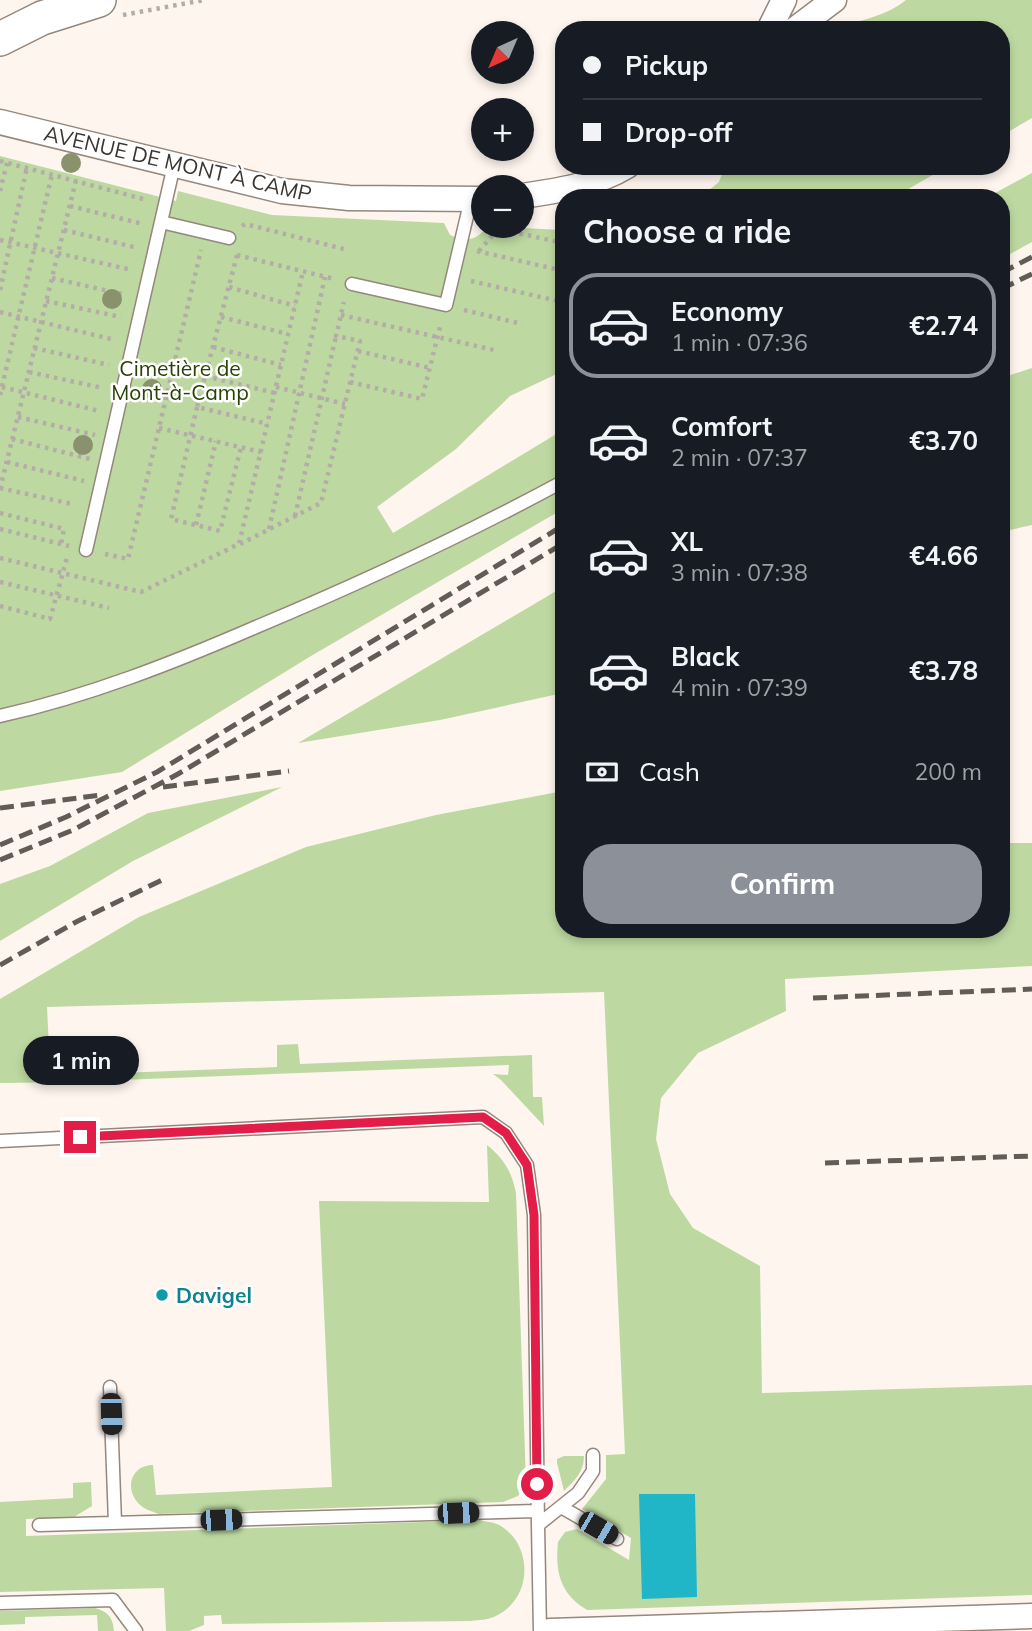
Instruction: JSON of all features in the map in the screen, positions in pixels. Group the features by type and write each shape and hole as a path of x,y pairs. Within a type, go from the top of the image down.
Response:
{"street":[{"path":"0,39 42,18 100,0"},
{"path":"774,21 784,0"},
{"path":"806,21 834,0"},
{"name":"AVENUE DE MONT À CAMP","path":"0,121 295,192 349,198 471,199"},
{"path":"565,189 613,175"},
{"path":"534,195 555,192"},
{"path":"550,1631 1032,1616"}],"lane":[{"path":"86,550 174,165"},
{"path":"350,283 446,305 460,247 471,216"},
{"path":"160,225 229,238"},
{"path":"0,716 37,708 115,684 232,638 345,590 555,486"},
{"path":"0,1141 483,1117 506,1133 527,1165 534,1215 540,1631"},
{"path":"110,1387 115,1523"},
{"path":"538,1525 578,1493 593,1471 593,1455"},
{"path":"561,1507 617,1539"},
{"path":"39,1525 537,1511"},
{"path":"0,1603 113,1600 136,1631"}],"path":[{"path":"0,161 165,205"},
{"path":"0,191 7,163"},
{"path":"0,290 27,167"},
{"path":"0,395 52,174"},
{"path":"72,504 0,489 76,180"},
{"path":"69,206 160,225"},
{"path":"241,447 220,531 171,519 237,255 229,238 245,224 344,249"},
{"path":"479,251 498,229 555,241"},
{"path":"64,230 154,252"},
{"path":"0,529 128,559 205,232"},
{"path":"0,240 149,274"},
{"path":"460,247 555,269"},
{"path":"237,255 350,283 294,517"},
{"path":"240,544 303,271"},
{"path":"453,276 555,300"},
{"path":"268,530 325,277"},
{"path":"52,278 144,299"},
{"path":"228,287 295,306"},
{"path":"46,301 138,321"},
{"path":"350,382 422,399 446,305 522,324"},
{"path":"0,313 133,344"},
{"path":"341,315 494,350"},
{"path":"221,317 288,334"},
{"path":"0,558 141,592 321,503 360,341 336,336"},
{"path":"213,346 281,365"},
{"path":"34,348 127,369"},
{"path":"358,351 430,368"},
{"path":"29,372 122,392"},
{"path":"205,376 345,404"},
{"path":"1,387 117,415"},
{"path":"197,407 268,424"},
{"path":"18,417 111,438"},
{"path":"159,428 261,452"},
{"path":"12,439 106,463"},
{"path":"196,525 216,441"},
{"path":"7,463 101,485"},
{"path":"0,513 64,529 61,544"},
{"path":"0,607 50,618 70,546"},
{"path":"0,582 109,608"}],"green space":[{"path":"906,0 1032,0 1032,118 1010,131 1010,21 861,21"},
{"name":"Cimetière de Mont-à-Camp","path":"0,156 176,201 178,191 272,215 444,223 450,235 461,239 534,238 534,228 555,230 555,375 510,396 456,449 377,507 393,533 555,435 555,514 311,656 122,772 0,791"},
{"path":"1032,173 1032,242 1010,254 1010,189 1003,189"},
{"path":"722,175 933,175 908,189 710,189 719,182"},
{"path":"1032,368 1032,525 1010,530 1010,375"},
{"path":"555,592 555,695 440,720 298,743"},
{"path":"282,787 133,861 0,941 0,884 50,866 148,813"},
{"path":"555,793 555,938 1010,938 1010,843 1032,843 1032,966 785,979 786,1011 698,1053 661,1098 656,1139 670,1194 693,1228 760,1266 762,1393 1032,1385 1032,1595 587,1610 565,1589 557,1563 557,1553 558,1542 565,1532 577,1529 629,1560 631,1538 582,1509 606,1479 606,1455 625,1454 604,992 47,1007 50,1068 81,1067 83,1082 0,1083 0,999 139,917 306,847 436,815"},
{"path":"298,1044 300,1064 532,1055 533,1097 542,1097 544,1126 493,1074 508,1075 509,1065 94,1081 94,1074 277,1067 277,1045"},
{"path":"487,1145 506,1166 516,1193 526,1483 518,1496 503,1502 159,1514 140,1505 131,1490 132,1478 140,1469 153,1465 156,1495 332,1487 319,1201 489,1202"},
{"path":"564,1456 584,1456 584,1462 581,1471 564,1491 557,1459"},
{"path":"91,1482 92,1506 74,1517 26,1519 26,1536 480,1520 501,1526 512,1535 523,1559 522,1586 517,1598 508,1608 483,1620 222,1624 221,1615 204,1616 204,1625 189,1631 166,1631 164,1588 0,1592 0,1502 73,1498 73,1483"},
{"path":"95,1608 109,1616 114,1631 98,1631 97,1615 25,1617 25,1624 0,1625 0,1611"}],"water":[{"path":"639,1494 695,1494 697,1597 642,1599"}],"railway":[{"path":"1010,268 1032,257"},
{"path":"1010,285 1032,274"},
{"path":"0,845 66,817 157,772 555,530"},
{"path":"0,860 73,830 178,774 555,548"},
{"path":"163,787 289,771"},
{"path":"0,808 101,795"},
{"path":"0,965 76,922 164,879"},
{"path":"813,998 1032,989"},
{"path":"825,1163 1032,1156"}],"place":[{"name":"Davigel","path":"162,1295"}],"route":[{"path":"80,1137 483,1117 506,1133 527,1165 534,1215 537,1484"}]}
